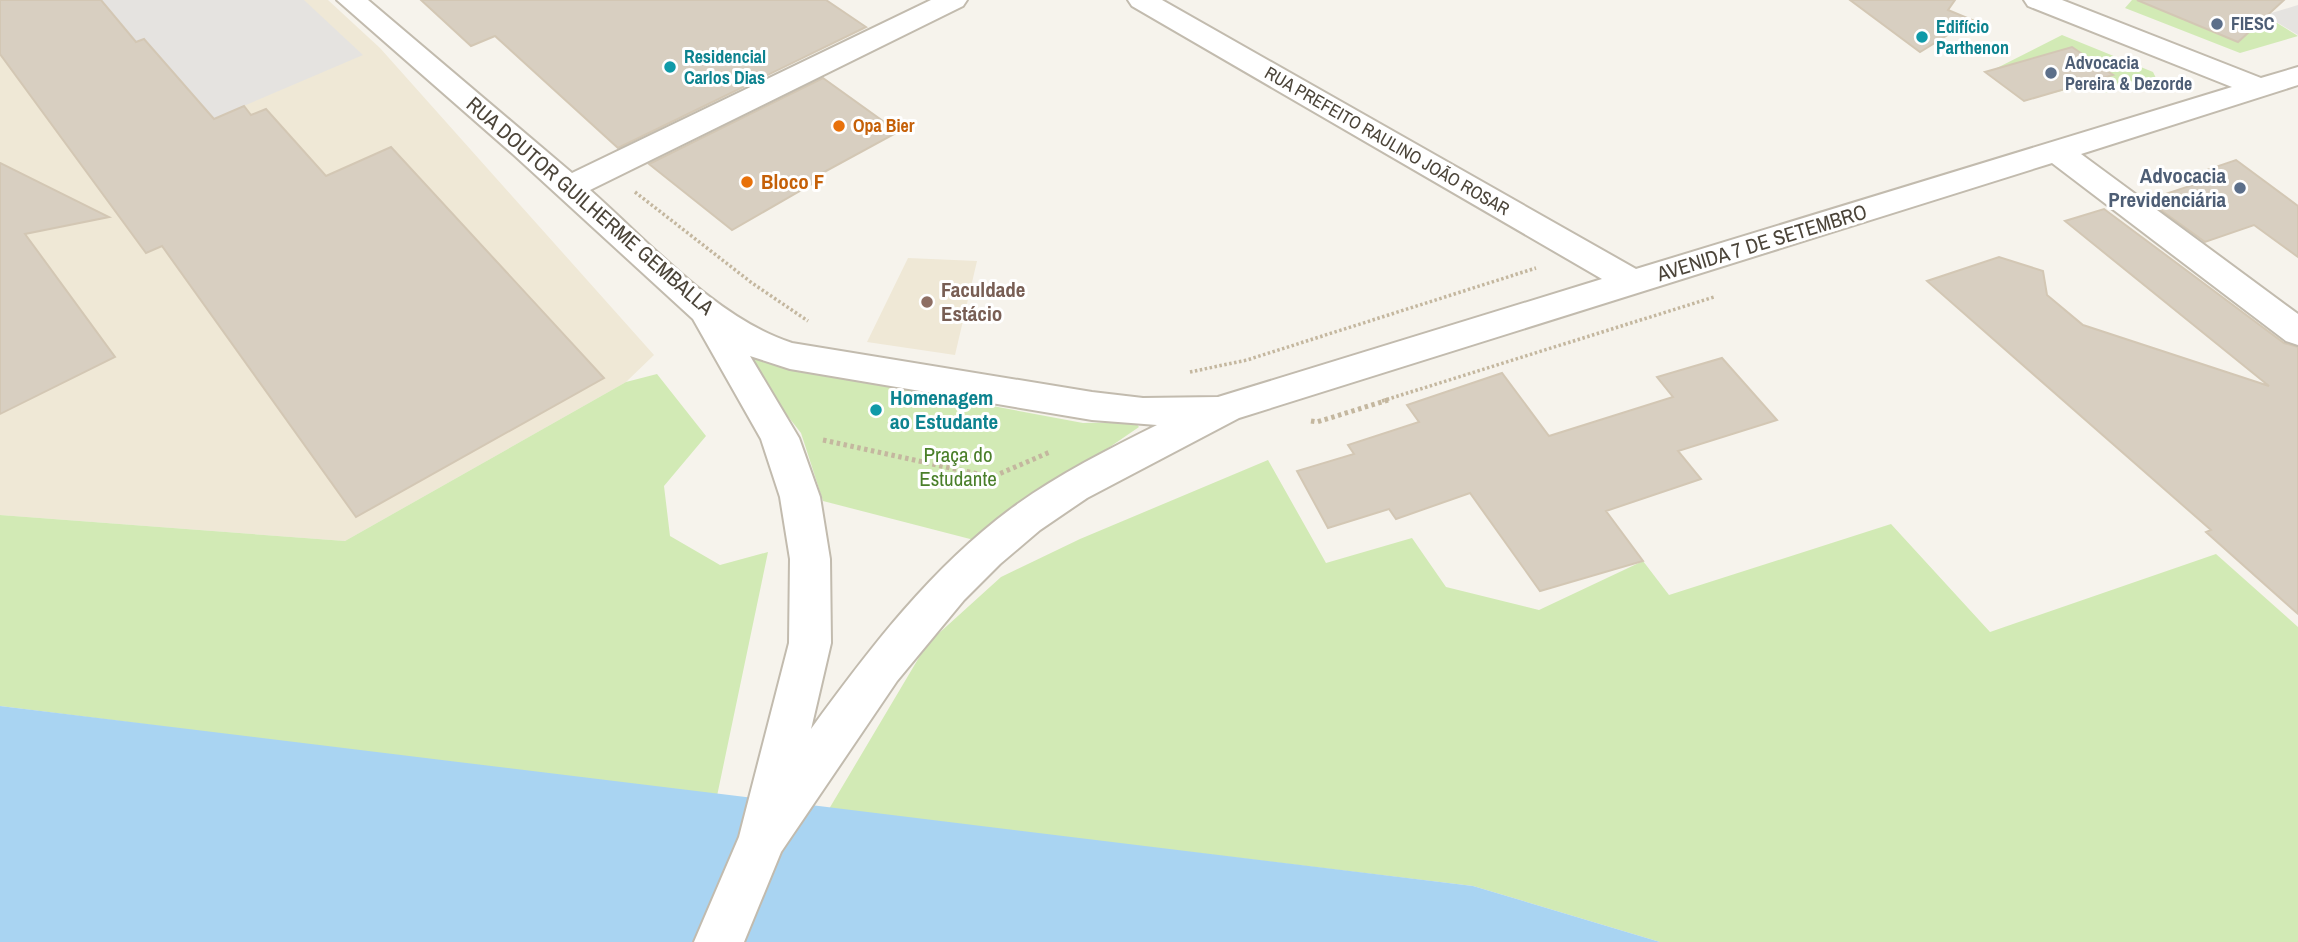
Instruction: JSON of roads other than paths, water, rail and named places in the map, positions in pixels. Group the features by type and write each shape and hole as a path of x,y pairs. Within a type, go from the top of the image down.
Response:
{"street":[{"name":"RUA DOUTOR GUILHERME GEMBALLA","path":"351,0 698,304 754,344 790,356 1092,406 1143,412 1226,408"},
{"path":"568,188 953,0"},
{"name":"RUA PREFEITO RAULINO JOÃO ROSAR","path":"1142,0 1633,282"},
{"path":"2038,0 2260,88"},
{"name":"AVENIDA 7 DE SETEMBRO","path":"1226,408 2298,76"},
{"path":"2058,152 2298,332"},
{"path":"698,304 780,438 800,497 810,559 810,643 763,837 719,942"},
{"path":"763,837 913,629 966,571 1026,519 1111,466 1226,408"}],"water":[{"path":"0,706 1473,886 1660,942 0,942"}],"place":[{"name":"FIESC","path":"2217,24"},
{"name":"Edifício Parthenon","path":"1922,37"},
{"name":"Residencial Carlos Dias","path":"670,67"},
{"name":"Advocacia Pereira & Dezorde","path":"2051,73"},
{"name":"Opa Bier","path":"839,126"},
{"name":"Bloco F","path":"747,182"},
{"name":"Advocacia Previdenciária","path":"2240,188"},
{"name":"Faculdade Estácio","path":"927,302"},
{"name":"Homenagem ao Estudante","path":"876,410"}],"park label":[{"name":"Praça do Estudante","path":"958,467"}]}
